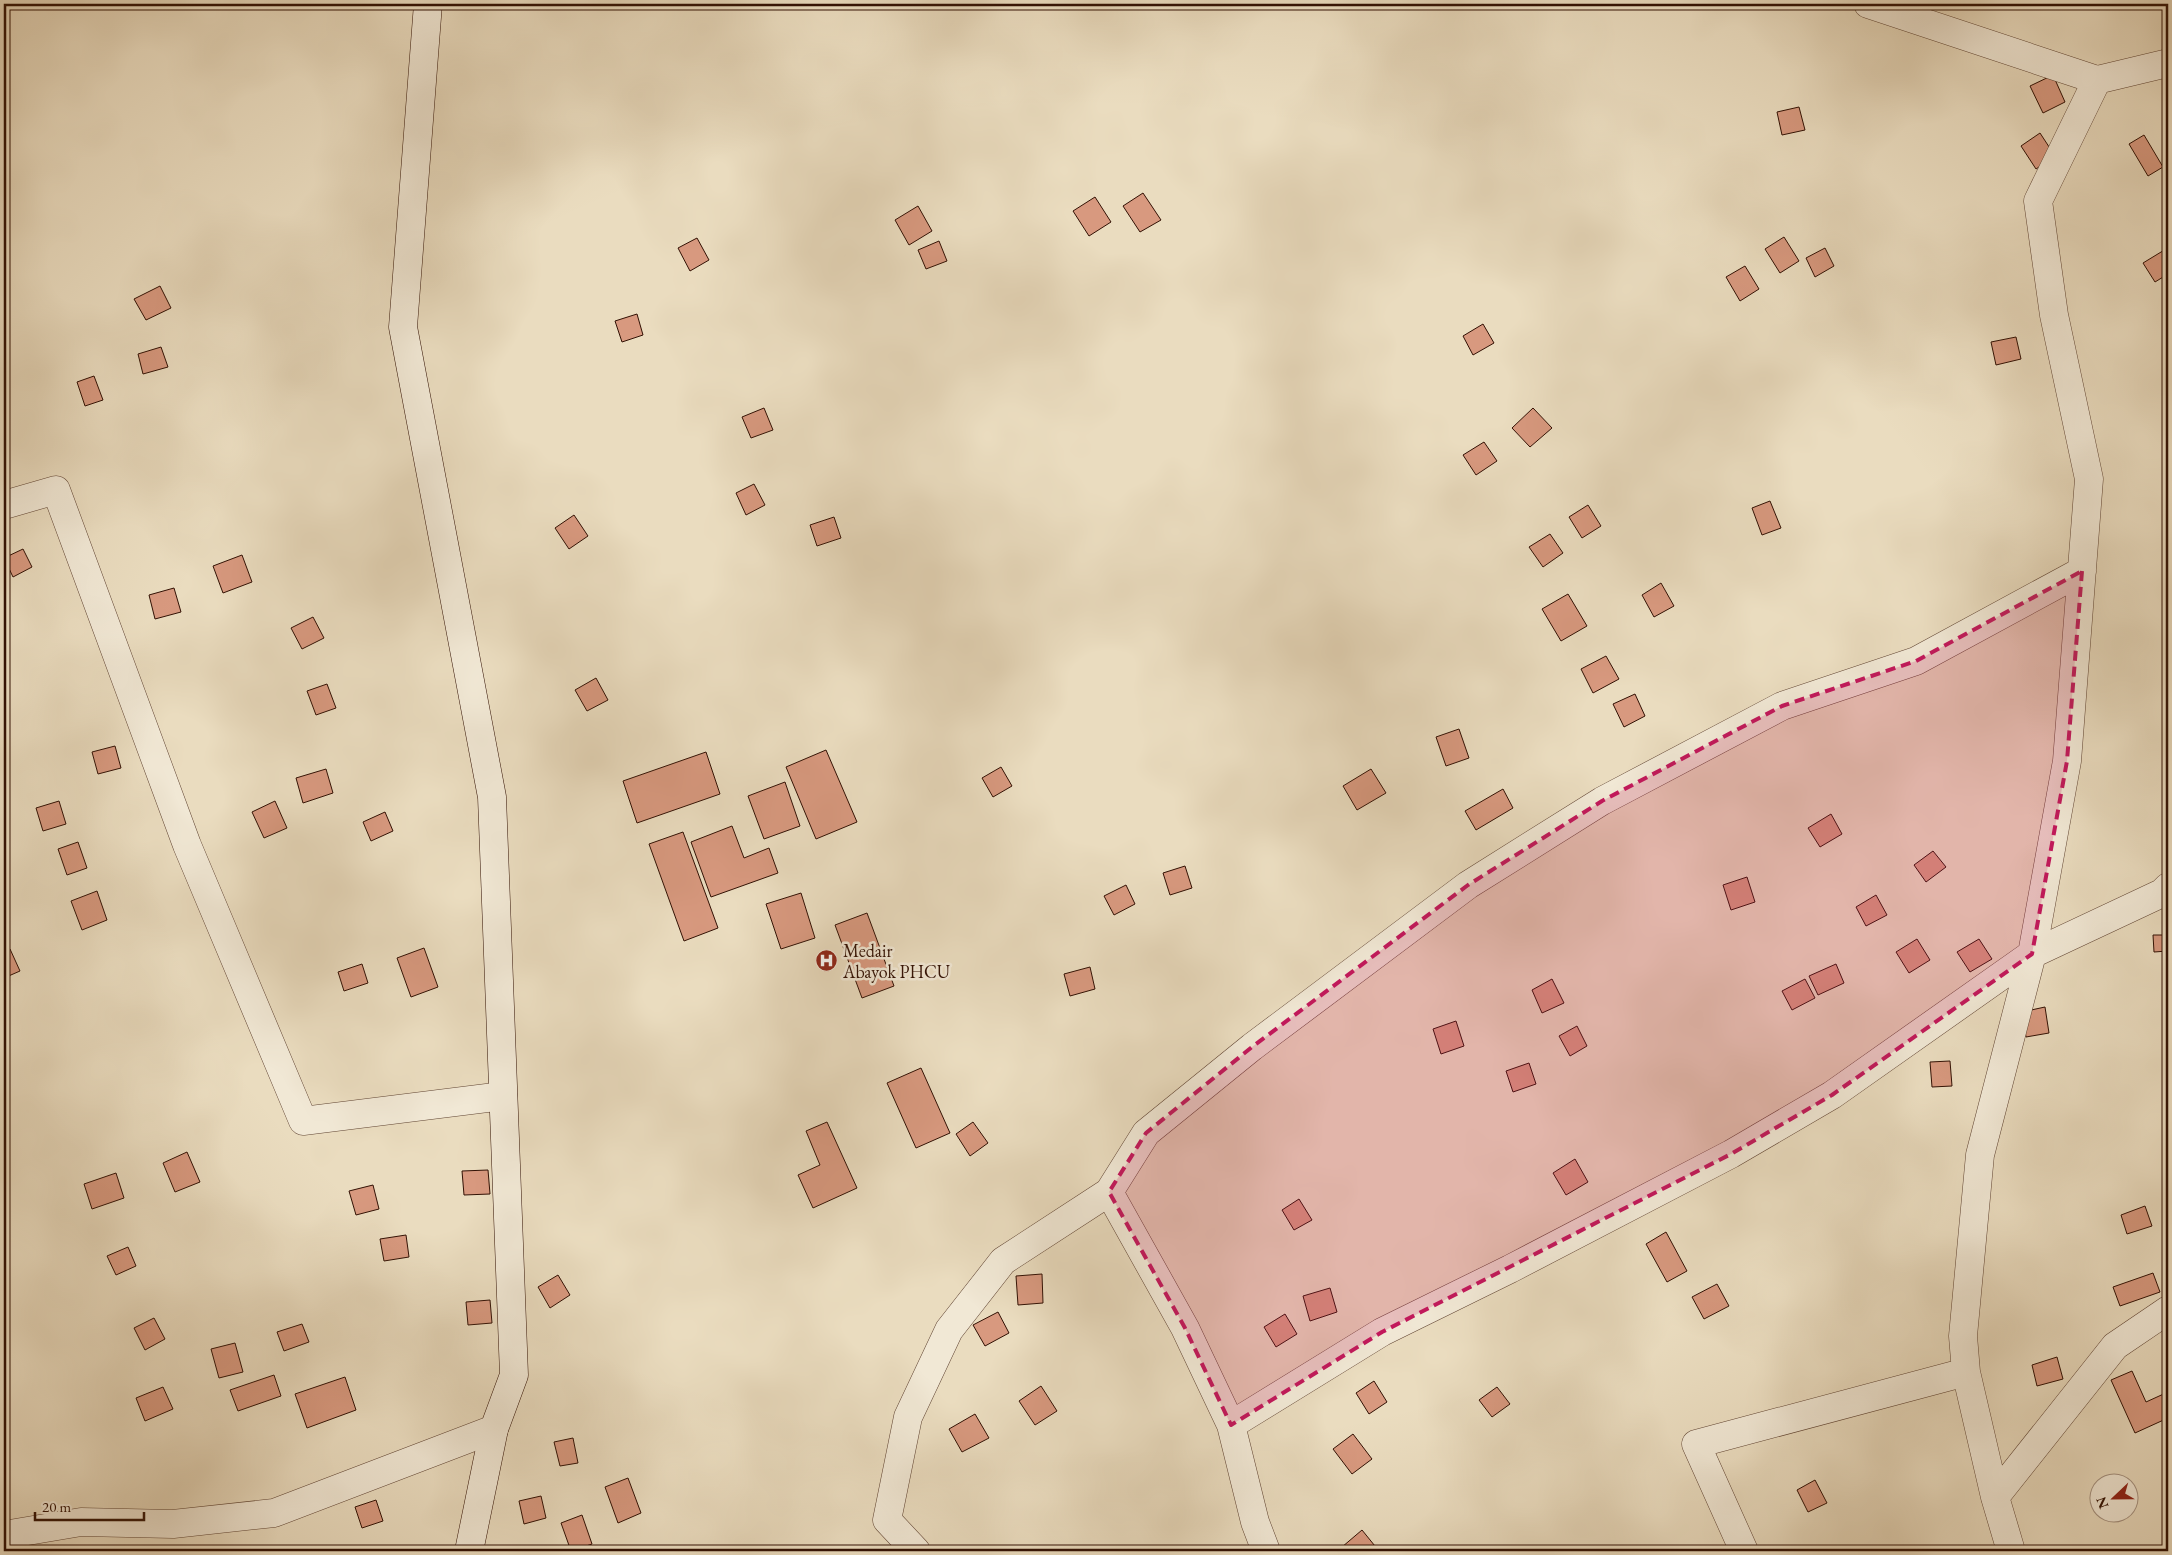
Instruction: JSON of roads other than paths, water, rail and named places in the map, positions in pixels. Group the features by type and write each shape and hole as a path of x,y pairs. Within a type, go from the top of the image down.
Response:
{"street":[{"path":"428,4 402,327 492,796 514,1375 494,1429 469,1551"},
{"path":"1868,4 2098,80 2168,63"},
{"path":"2011,1551 1995,1496 1966,1372 1963,1336 1980,1155 2032,954 2067,761 2089,478 2054,314 2038,201 2098,80"},
{"path":"4,505 56,490 187,845 303,1121 502,1096"},
{"path":"916,1551 887,1520 908,1417 949,1330 1003,1262 1108,1192 1146,1133 1252,1047 1468,885 1602,802 1782,706 1916,661 2082,571"},
{"path":"1231,1425 1382,1332 1510,1269 1731,1154 1832,1094 2032,954 2162,893 2168,887"},
{"path":"1108,1192 1185,1328 1231,1425 1255,1522 1266,1551"},
{"path":"1995,1496 2115,1346 2168,1310"},
{"path":"1744,1551 1696,1444 1966,1372"},
{"path":"4,1535 81,1522 173,1524 274,1513 494,1429"}],"place":[{"name":"Medair Abayok PHCU","path":"827,960"}]}
